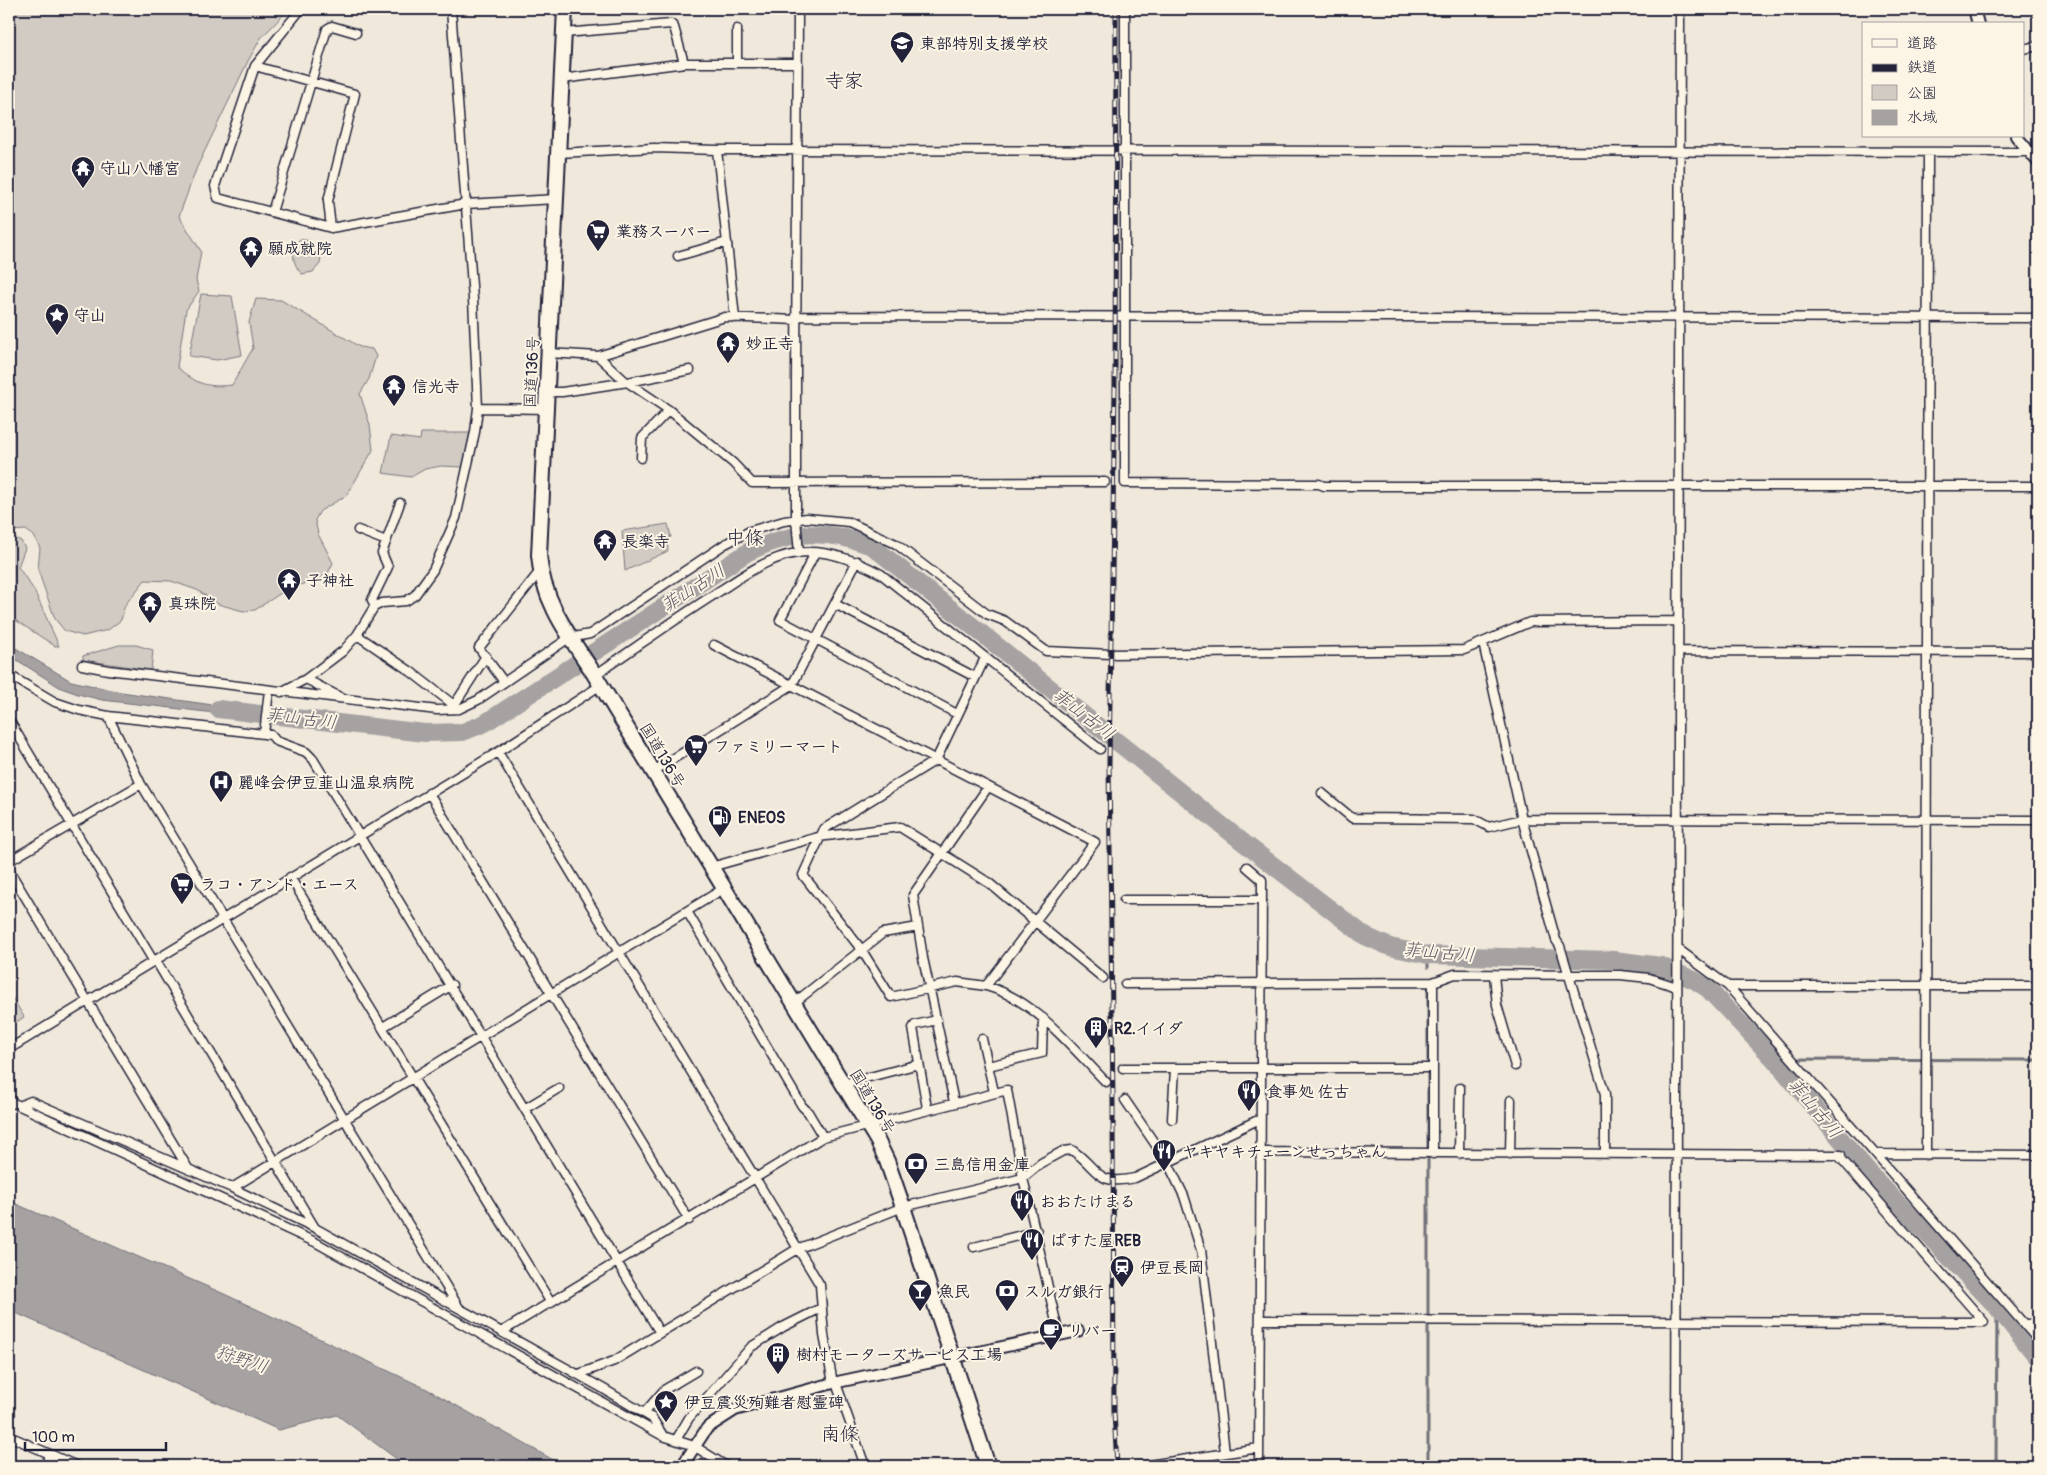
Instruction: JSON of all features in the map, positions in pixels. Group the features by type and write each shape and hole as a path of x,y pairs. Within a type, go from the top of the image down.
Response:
{"highway":[{"name":"国道136号","path":"565,9 540,571 550,601 572,642 595,676 794,1003 867,1124 887,1161 988,1466"}],"main road":[{"path":"1974,9 1977,22"},
{"path":"2018,138 2038,162"},
{"path":"684,1463 707,1428 735,1410 835,1383 1078,1331"}],"street":[{"path":"301,9 255,66 216,186 218,198 331,228 466,204 557,199"},
{"path":"281,692 306,678 343,651 357,635 375,606 411,598 423,586 433,570 456,518 475,432 478,408 466,204 451,9"},
{"path":"798,9 796,318 796,520 798,551"},
{"path":"1125,9 1123,317 1125,484 1679,487 2038,486"},
{"path":"1676,1466 1680,9"},
{"path":"564,33 671,24 674,27 684,63"},
{"path":"272,212 327,29 332,26 356,33"},
{"path":"737,29 737,63"},
{"path":"2024,48 2038,46"},
{"path":"562,78 684,63 798,63"},
{"path":"255,66 355,94 328,201 331,228"},
{"path":"559,153 654,148 717,150 2028,152"},
{"path":"717,150 735,318"},
{"path":"1926,1155 1928,152"},
{"path":"678,256 727,242"},
{"path":"549,353 598,356 725,317 2038,318"},
{"path":"598,356 628,382 669,410 733,464 752,483 1105,482"},
{"path":"547,392 628,382 690,370"},
{"path":"478,408 546,409"},
{"path":"641,458 642,438 669,410"},
{"path":"375,606 372,600 388,567 381,555 400,503"},
{"path":"82,665 268,693 281,692 437,710 457,707 478,700 504,682 572,642 590,634 725,544 750,531 796,520 822,518 849,522 872,531 896,544 986,614 1004,621 1046,651 1111,654 1464,650 1530,622 1679,621"},
{"path":"358,530 386,541"},
{"path":"9,1049 498,752 595,676 683,614 756,568 798,551 857,561 881,574 1100,749"},
{"path":"815,553 780,620 957,714"},
{"path":"652,772 792,685 857,561"},
{"path":"504,682 479,648 540,571"},
{"path":"835,604 975,677"},
{"path":"357,635 457,707"},
{"path":"1482,643 1522,819 1556,940 1560,946 1605,1094 1605,1153"},
{"path":"714,645 1095,842 986,986"},
{"path":"1679,651 2038,652"},
{"path":"457,707 486,656"},
{"path":"985,658 936,760 824,828 818,837 802,877 861,949 891,997 930,987 964,982 986,986 1012,996 1043,1018 1106,1082"},
{"path":"9,675 55,702 79,710 108,716 271,735 276,741 306,752 360,835 660,1333"},
{"path":"306,678 344,699"},
{"path":"264,734 268,693"},
{"path":"108,716 141,784 459,1308"},
{"path":"10,725 315,1228"},
{"path":"498,752 820,1285 821,1308 835,1383 865,1466"},
{"path":"9,861 72,826 141,784"},
{"path":"954,1102 913,895 988,787"},
{"path":"1322,793 1352,818 1474,819 1489,827 1522,819 2038,820"},
{"path":"429,794 689,1220"},
{"path":"711,867 818,837 900,828 989,883 1103,978"},
{"path":"1247,867 1262,880 1260,900 1259,1466"},
{"path":"9,870 189,1170"},
{"path":"290,877 415,1078 551,1303"},
{"path":"232,1188 483,1038 724,889"},
{"path":"1124,900 1260,900"},
{"path":"688,913 802,1106 808,1112 823,1137"},
{"path":"794,1003 886,931 918,927"},
{"path":"1678,952 1728,986 2038,1340"},
{"path":"1125,984 1433,982 1455,974 1494,975 1568,972 1649,978 1677,984"},
{"path":"1494,975 1497,1005 1515,1066"},
{"path":"1433,982 1434,1154"},
{"path":"383,1027 452,986"},
{"path":"1728,986 2038,986"},
{"path":"988,1066 1042,1053 1043,1018"},
{"path":"927,1108 914,1027 937,1020"},
{"path":"982,1040 994,1092"},
{"path":"843,1084 919,1064"},
{"path":"1123,1068 1433,1068"},
{"path":"1172,1119 1175,1069"},
{"path":"526,1108 559,1088"},
{"path":"1459,1154 1460,1088"},
{"path":"504,1331 823,1137 927,1108 1007,1090 1023,1178 1037,1231 1059,1335"},
{"path":"19,1106 31,1100 232,1188 315,1228 579,1374 652,1418 663,1436"},
{"path":"1125,1100 1168,1163 1184,1196 1201,1250 1225,1452"},
{"path":"1510,1154 1511,1100"},
{"path":"9,1101 315,1242 663,1436 694,1446 726,1466"},
{"path":"579,1374 614,1361 797,1249 903,1207 1023,1178 1041,1163 1063,1151 1072,1150 1102,1178 1113,1180 1135,1178 1260,1119"},
{"path":"1260,1152 1841,1155 1984,1322 1260,1320"},
{"path":"1877,1154 2038,1155"},
{"path":"974,1247 1037,1231"},
{"path":"676,1440 689,1418 751,1347 783,1327 821,1308"},
{"path":"2024,1324 2038,1324"},
{"path":"644,1413 664,1390 696,1371"},
{"path":"9,1436 77,1466"},
{"path":"1142,1466 1259,1448"},
{"path":"48,1453 48,1466"}],"green space":[{"path":"19,9 289,9 261,38 248,61 197,167 179,216 201,251 196,280 199,291 186,310 177,367 196,381 202,383 216,386 232,385 253,348 249,322 256,299 281,300 360,347 372,349 376,356 369,379 360,394 370,425 373,450 347,495 320,511 315,520 318,534 333,563 327,575 284,591 255,610 243,611 218,604 197,590 171,581 145,580 125,605 121,620 108,630 83,636 65,631 55,619 41,579 38,569 40,548 34,536 26,530 9,531 9,22"},
{"path":"300,239 310,241 321,256 320,264 313,272 302,274 294,261 295,247"},
{"path":"201,294 232,296 242,355 217,360 189,356"},
{"path":"421,433 470,433 463,467 441,466 425,469 411,477 383,473 391,436 420,440"},
{"path":"668,524 671,537 667,538 668,551 625,571 622,531"},
{"path":"15,538 21,541 25,548 18,567 34,590 59,646 55,646 9,616 9,539"},
{"path":"119,645 136,645 153,650 151,670 83,660 83,656"},
{"path":"9,992 24,1017 9,1027"}],"water":[{"path":"9,644 71,681 121,692 241,709 241,716 102,700 78,694 61,688 9,655"},
{"name":"狩野川","path":"9,1201 222,1293 427,1389 564,1466 406,1466 337,1415 279,1430 9,1310"}],"waterway":[{"name":"菲山古川","path":"218,709 425,733 463,732 485,723 748,552 780,540 809,534 838,536 872,546 1244,843 1365,936 1390,947 1428,955 1614,960 1661,966 1694,980 1708,989 1774,1059 1868,1172 1997,1307 2038,1358"},
{"path":"1428,955 1428,967"},
{"path":"1428,989 1428,1466"},
{"path":"1774,1059 2038,1060"},
{"path":"1996,1466 1997,1307"}],"railway":[{"path":"1116,9 1115,388 1109,762 1114,1412 1117,1466"}],"place":[{"name":"東部特別支援学校","path":"902,64"},
{"name":"守山八幡宮","path":"83,189"},
{"name":"業務スーパー","path":"598,252"},
{"name":"願成就院","path":"251,269"},
{"name":"守山","path":"57,336"},
{"name":"妙正寺","path":"728,364"},
{"name":"信光寺","path":"394,407"},
{"name":"長楽寺","path":"605,562"},
{"name":"子神社","path":"289,601"},
{"name":"真珠院","path":"150,624"},
{"name":"ファミリーマート","path":"696,767"},
{"name":"麗峰会伊豆韮山温泉病院","path":"221,803"},
{"name":"ENEOS","path":"720,838"},
{"name":"ラコ・アンド・エース","path":"182,905"},
{"name":"R2.イイダ","path":"1096,1049"},
{"name":"食事処 佐古","path":"1249,1112"},
{"name":"ヤキヤキチェーンせっちゃん","path":"1164,1172"},
{"name":"三島信用金庫","path":"916,1185"},
{"name":"おおたけまる","path":"1022,1222"},
{"name":"ぱすた屋REB","path":"1032,1261"},
{"name":"伊豆長岡","path":"1122,1288"},
{"name":"魚民","path":"920,1312"},
{"name":"スルガ銀行","path":"1007,1312"},
{"name":"リバー","path":"1051,1351"},
{"name":"樹村モーターズサービス工場","path":"778,1375"},
{"name":"伊豆震災殉難者慰霊碑","path":"666,1423"}],"district":[{"name":"寺家","path":"844,80"},
{"name":"中條","path":"745,537"},
{"name":"南條","path":"840,1433"}]}
